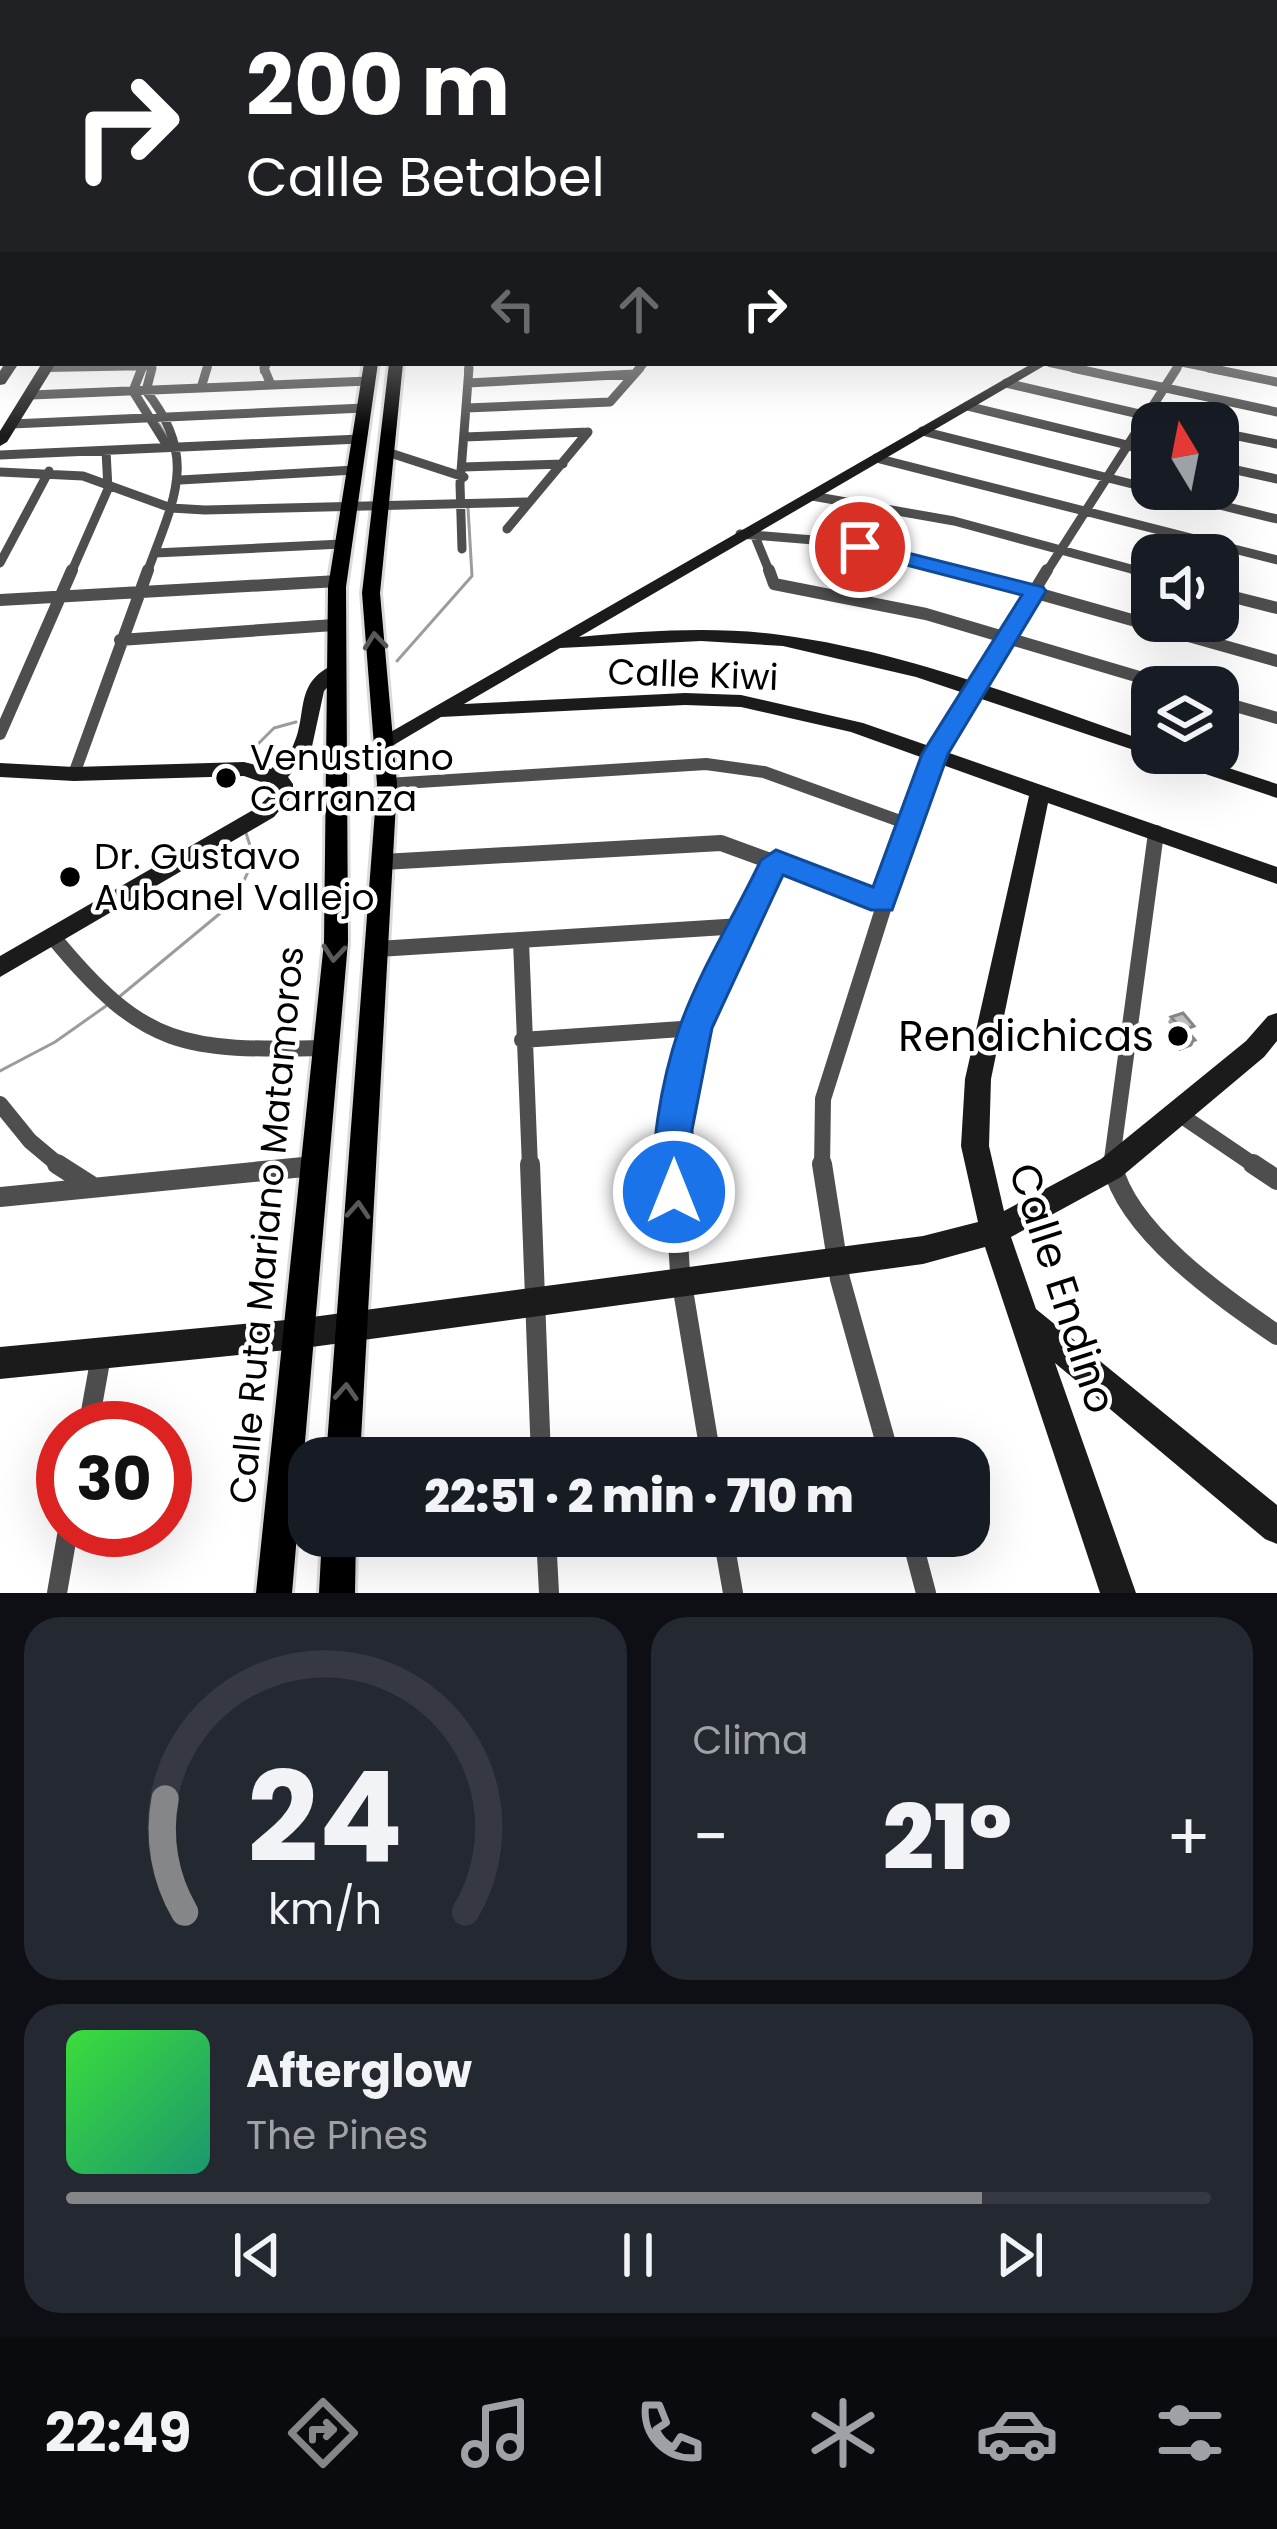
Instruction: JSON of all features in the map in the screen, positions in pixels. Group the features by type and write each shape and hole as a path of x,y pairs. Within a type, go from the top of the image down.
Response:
{"main road":[{"name":"Calle Ruta Mariano Matamoros","path":"274,1593 336,942 337,584 370,366"},
{"path":"344,1437 387,784 370,593 396,366"},
{"path":"352,487 379,498"},
{"path":"337,584 352,595 370,593"},
{"path":"337,1593 338,1557"}],"street":[{"path":"5,430 47,366"},
{"path":"146,366 140,391 149,418 175,447"},
{"path":"201,388 208,366"},
{"path":"265,366 272,385"},
{"path":"462,549 470,366"},
{"path":"466,408 610,402 641,366"},
{"path":"385,741 1040,366"},
{"path":"1060,366 1277,412"},
{"path":"1155,402 1180,366"},
{"path":"1197,366 1277,382"},
{"path":"1253,377 1264,366"},
{"path":"468,382 634,374"},
{"path":"31,394 368,381"},
{"path":"1006,383 1131,412"},
{"path":"74,774 180,480 164,417 140,391"},
{"path":"967,406 1131,447"},
{"path":"5,430 364,408"},
{"path":"464,437 588,431 507,529"},
{"path":"922,431 1131,484"},
{"path":"1239,436 1277,444"},
{"path":"0,455 360,439"},
{"path":"884,1437 838,1264 819,1129 882,902 935,754 1131,441"},
{"path":"0,734 107,487 106,451"},
{"path":"384,452 464,472 563,464"},
{"path":"876,458 1277,560"},
{"path":"0,563 49,471"},
{"path":"1239,471 1277,479"},
{"path":"0,472 83,476 171,508 352,487"},
{"path":"180,480 352,487"},
{"path":"812,496 933,516 1131,569"},
{"path":"379,498 526,502"},
{"path":"1239,510 1277,519"},
{"path":"747,534 773,584 859,597 1131,674"},
{"path":"747,534 893,553 1277,661"},
{"path":"155,553 342,544"},
{"path":"0,600 337,584"},
{"path":"1239,598 1277,608"},
{"path":"121,640 334,626"},
{"path":"558,645 714,635 786,641 971,690 1131,743"},
{"path":"0,783 70,787 275,777 301,752 315,689 335,670"},
{"name":"Calle Kiwi","path":"440,711 685,699 741,701 856,727 1277,876"},
{"path":"1239,706 1277,717"},
{"path":"387,784 706,764 764,772 911,825"},
{"path":"0,770 74,774 244,769 275,777 283,784 277,804 0,968"},
{"path":"1227,774 1277,790"},
{"name":"Calle Endino","path":"1040,793 976,1095 975,1146 994,1231 1118,1593"},
{"path":"1156,833 1111,1168 1133,1211 1175,1258 1277,1335"},
{"path":"383,862 722,842 882,902"},
{"path":"708,1437 683,1284 674,1130 696,1028 776,860"},
{"path":"378,950 741,926"},
{"path":"53,938 110,1002 172,1037 224,1049 325,1048"},
{"path":"521,941 541,1437"},
{"path":"522,1040 696,1028"},
{"path":"0,1363 297,1334 923,1250 994,1231 1111,1168 1271,1042"},
{"path":"0,1104 25,1139 58,1167 93,1187"},
{"path":"1179,1114 1277,1180"},
{"path":"0,1197 314,1166"},
{"path":"1028,1321 1277,1527"},
{"path":"93,1401 102,1351"},
{"path":"57,1593 63,1557"},
{"path":"547,1557 549,1593"},
{"path":"727,1557 733,1593"},
{"path":"917,1557 926,1593"}],"building":[{"path":"1183,1013 1194,1026 1186,1029 1195,1040 1182,1045 1171,1032 1181,1028 1171,1017"}],"waterway":[{"path":"159,424 166,436"},
{"path":"397,661 472,576 468,508"},
{"path":"252,750 274,728 296,722"},
{"path":"119,997 235,901 254,858 246,833"},
{"path":"0,1071 55,1042 106,1006"}],"place":[{"name":"Venustiano Carranza","path":"226,778"},
{"name":"Dr. Gustavo Aubanel Vallejo","path":"70,877"},
{"name":"Rendichicas","path":"1178,1036"}],"route":[{"path":"674,1192 674,1130 696,1028 776,860 882,902 935,754 1035,591 860,547"}]}
